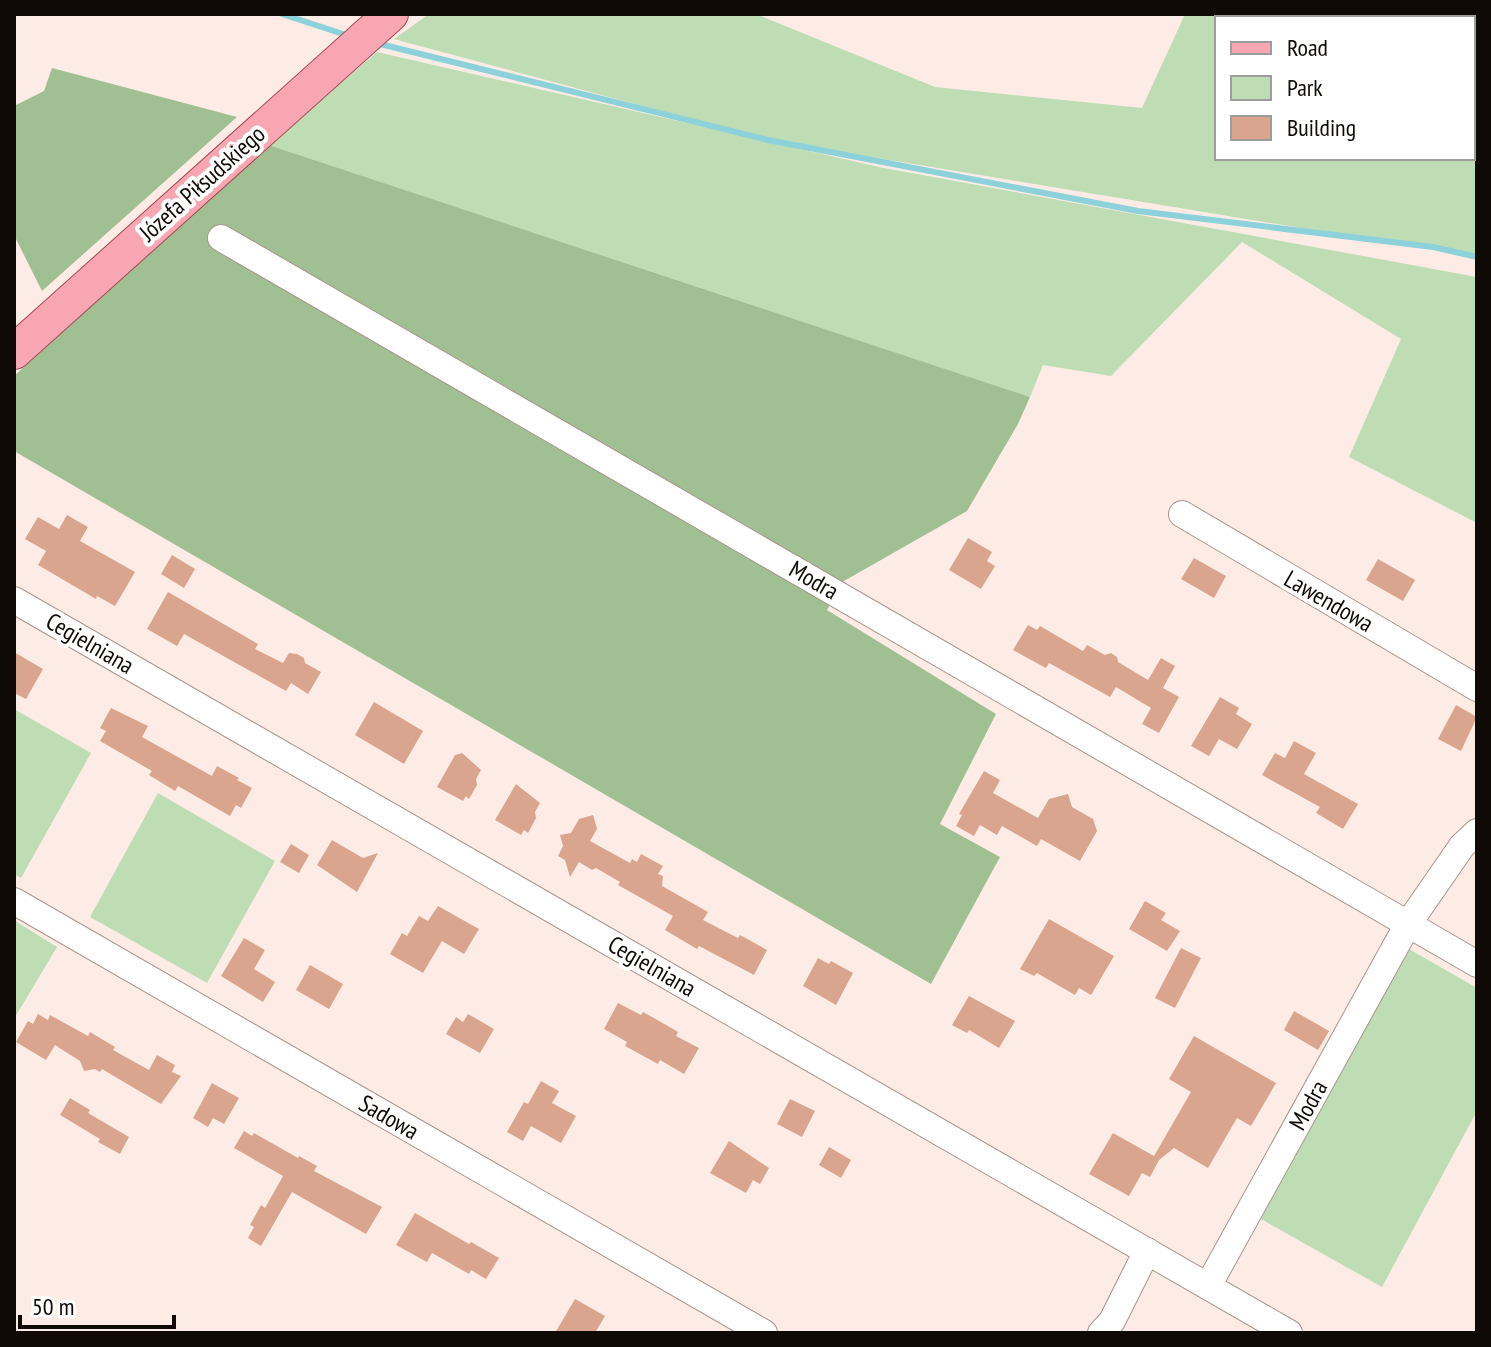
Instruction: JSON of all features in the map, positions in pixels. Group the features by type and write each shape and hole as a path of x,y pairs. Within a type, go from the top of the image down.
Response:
{"main road":[{"name":"Józefa Piłsudskiego","path":"14,352 391,14"}],"street":[{"name":"Modra","path":"221,238 1477,964"},
{"name":"Lawendowa","path":"1182,514 1477,688"},
{"name":"Cegielniana","path":"14,600 1289,1333"},
{"path":"1408,924 1462,846 1477,832"},
{"name":"Sadowa","path":"14,901 764,1333"},
{"name":"Modra","path":"1208,1286 1408,924"},
{"path":"1101,1333 1112,1321 1147,1251"}],"green space":[{"path":"429,14 756,14 935,87 1142,108 1185,14 1477,14 1477,257 768,140 394,39"},
{"path":"377,52 879,167 1477,277 1477,523 1349,457 1401,339 1242,242 1111,376 1043,365 1030,397 269,145"},
{"path":"52,68 237,117 42,291 14,235 14,106 44,91"},
{"path":"269,145 1030,397 1018,424 967,511 844,581 827,610 996,714 940,824 1000,857 931,984 14,451 14,376"},
{"path":"14,709 91,753 21,878 14,874"},
{"path":"158,793 275,861 207,983 90,917"},
{"path":"14,920 57,947 14,1019"},
{"path":"1409,949 1477,988 1477,1111 1382,1287 1259,1218"}],"building":[{"path":"67,515 88,527 80,541 135,572 115,606 97,596 96,599 38,565 46,551 25,539 38,517 59,529"},
{"path":"968,538 992,552 987,561 995,566 981,589 949,570"},
{"path":"172,555 195,569 184,588 161,574"},
{"path":"1194,558 1226,576 1214,598 1181,579"},
{"path":"1378,559 1415,580 1403,601 1366,580"},
{"path":"168,592 258,644 255,649 283,663 289,653 304,658 305,663 321,672 308,694 291,683 286,691 184,634 177,646 147,629"},
{"path":"1028,625 1037,630 1040,626 1083,651 1087,645 1105,655 1111,653 1118,662 1148,680 1161,658 1175,666 1163,688 1179,697 1159,733 1142,724 1151,708 1116,687 1110,697 1049,663 1046,668 1013,650"},
{"path":"14,652 43,669 26,699 14,693"},
{"path":"1220,697 1239,708 1236,714 1252,724 1237,749 1219,739 1209,756 1191,746"},
{"path":"374,702 423,731 404,764 355,735"},
{"path":"1456,705 1477,717 1461,751 1438,739"},
{"path":"111,708 148,726 142,737 212,776 217,766 252,788 241,808 236,805 230,816 178,786 175,791 149,775 152,771 100,741 106,731 100,728"},
{"path":"1294,741 1316,753 1304,774 1358,804 1343,829 1316,813 1320,807 1262,775 1275,753 1285,758"},
{"path":"462,753 481,770 469,799 466,796 463,801 437,787 455,755"},
{"path":"984,771 1000,780 993,793 1038,818 1049,799 1068,794 1072,807 1093,819 1097,831 1080,861 1041,839 1037,846 1002,826 997,835 980,825 974,836 956,826 962,815 959,814"},
{"path":"516,784 540,803 528,833 524,830 521,835 495,820"},
{"path":"593,815 597,829 590,841 630,863 632,859 637,862 641,854 663,866 658,874 663,876 662,886 708,912 703,920 767,950 754,975 699,946 697,949 665,930 673,916 618,885 620,882 596,868 592,870 579,862 570,877 565,860 558,856 563,846 560,835 571,833 579,819"},
{"path":"332,840 363,858 378,853 357,892 317,865"},
{"path":"291,844 309,855 299,873 280,862"},
{"path":"1145,901 1166,913 1161,920 1180,931 1167,951 1129,929"},
{"path":"438,906 479,929 464,954 442,941 423,973 390,954 402,933 407,936 419,916 428,921"},
{"path":"1049,919 1114,956 1091,995 1079,988 1075,995 1037,973 1034,976 1020,969"},
{"path":"244,938 265,950 254,969 275,982 263,1002 221,976"},
{"path":"1181,948 1201,958 1175,1008 1155,998"},
{"path":"818,958 853,973 836,1005 803,986"},
{"path":"310,965 343,984 329,1009 296,990"},
{"path":"969,996 1015,1021 999,1048 969,1030 967,1033 952,1025"},
{"path":"618,1003 661,1022 678,1032 676,1036 699,1048 684,1074 625,1046 627,1042 604,1029"},
{"path":"1294,1011 1329,1031 1318,1050 1284,1030"},
{"path":"38,1014 48,1020 50,1015 88,1036 90,1032 115,1047 113,1050 149,1070 157,1055 175,1065 172,1072 181,1076 161,1104 102,1069 100,1072 95,1069 84,1071 80,1061 55,1045 46,1060 16,1042 28,1021 33,1024"},
{"path":"468,1014 494,1029 480,1053 446,1034 456,1017 463,1022"},
{"path":"1194,1036 1276,1083 1251,1126 1237,1118 1208,1168 1174,1148 1159,1160 1150,1177 1142,1173 1129,1196 1089,1174 1113,1133 1154,1156 1191,1092 1169,1079"},
{"path":"541,1081 559,1091 552,1103 576,1116 561,1143 531,1126 523,1141 507,1132 524,1102 528,1104"},
{"path":"212,1083 239,1098 224,1124 213,1118 208,1127 193,1118"},
{"path":"70,1098 90,1110 88,1113 129,1137 120,1154 60,1115"},
{"path":"790,1099 815,1111 802,1137 777,1124"},
{"path":"244,1131 299,1156 317,1166 314,1171 382,1207 366,1234 292,1192 261,1246 248,1238 254,1227 250,1225 261,1205 265,1208 283,1176 234,1148"},
{"path":"729,1141 769,1168 760,1184 753,1180 746,1193 710,1173"},
{"path":"829,1147 851,1160 841,1178 819,1165"},
{"path":"415,1213 499,1258 486,1279 471,1270 469,1274 432,1253 427,1262 396,1245"},
{"path":"575,1299 605,1316 595,1333 555,1333"}],"waterway":[{"path":"282,14 343,34"},
{"path":"380,44 768,140 1138,211 1433,247 1477,257"}]}
